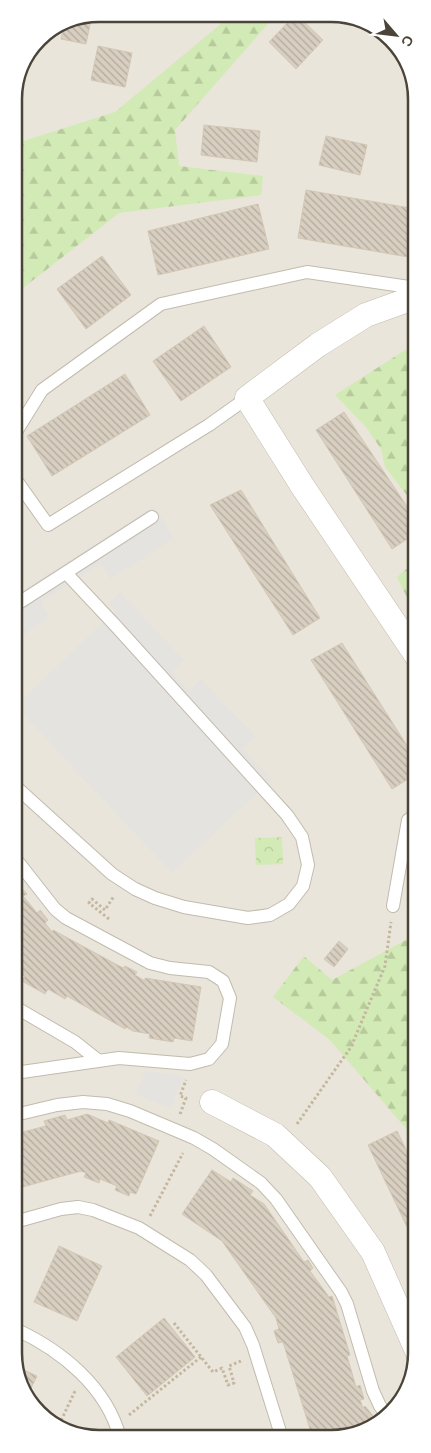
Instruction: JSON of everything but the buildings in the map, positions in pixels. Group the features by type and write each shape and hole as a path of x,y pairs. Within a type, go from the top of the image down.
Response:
{"street":[{"path":"408,300 366,314 318,345 247,398 302,486 408,644"},
{"path":"212,1102 275,1135 320,1177 373,1252 408,1332"}],"lane":[{"path":"23,421 42,390 161,304 307,272 408,287"},
{"path":"23,489 48,525 209,425 247,398"},
{"path":"23,601 152,517"},
{"path":"22,793 112,874 155,898 184,907 248,918 270,916 289,904 302,886 308,865 302,836 287,815 66,573"},
{"path":"393,906 408,820"},
{"path":"22,867 55,909 66,918 150,963 170,968 209,972 223,981 230,998 222,1044 209,1059 190,1064 119,1058 22,1072"},
{"path":"22,1011 75,1042 99,1061"},
{"path":"22,1113 57,1105 83,1102 107,1104 130,1111 194,1138 213,1149 261,1184 276,1199 341,1292 347,1304 373,1391 383,1410"},
{"path":"22,1220 78,1207 93,1210 139,1228 190,1260 206,1274 245,1327 253,1345 280,1430"},
{"path":"22,1333 64,1358 86,1378 105,1402 118,1430"}],"path":[{"path":"114,897 105,910 92,899 89,903 114,922"},
{"path":"284,1143 351,1047 384,966 393,906"},
{"path":"148,1219 184,1152"},
{"path":"174,1323 213,1372 222,1368 228,1385 234,1383 229,1366 243,1361"},
{"path":"129,1416 201,1357"},
{"path":"61,1420 76,1389"}],"shaded area":[{"path":"100,22 331,22 346,24 371,34 371,60 397,60 407,85 408,1358 403,1383 389,1404 370,1420 361,1425 346,1429 85,1429 66,1423 45,1408 33,1392 24,1368 22,1353 23,95 25,80 30,66 38,53 49,42 70,28"},
{"path":"154,506 174,538 111,579 101,564 41,602 50,617 23,636 23,590"},
{"path":"120,592 184,660 172,673 189,691 201,679 256,737 243,749 272,779 172,873 23,714 23,699 115,611 108,604"},
{"path":"146,1071 184,1076 170,1109 136,1094"}],"green space":[{"path":"223,22 270,22 175,130 179,166 263,176 261,195 119,213 23,288 23,141 115,112"},
{"path":"408,348 408,497 385,467 381,449 366,427 335,395"},
{"path":"408,568 408,600 397,577"},
{"path":"282,837 283,864 256,865 255,838"},
{"path":"408,939 408,1131 330,1040 273,997 304,956 332,980"}]}
